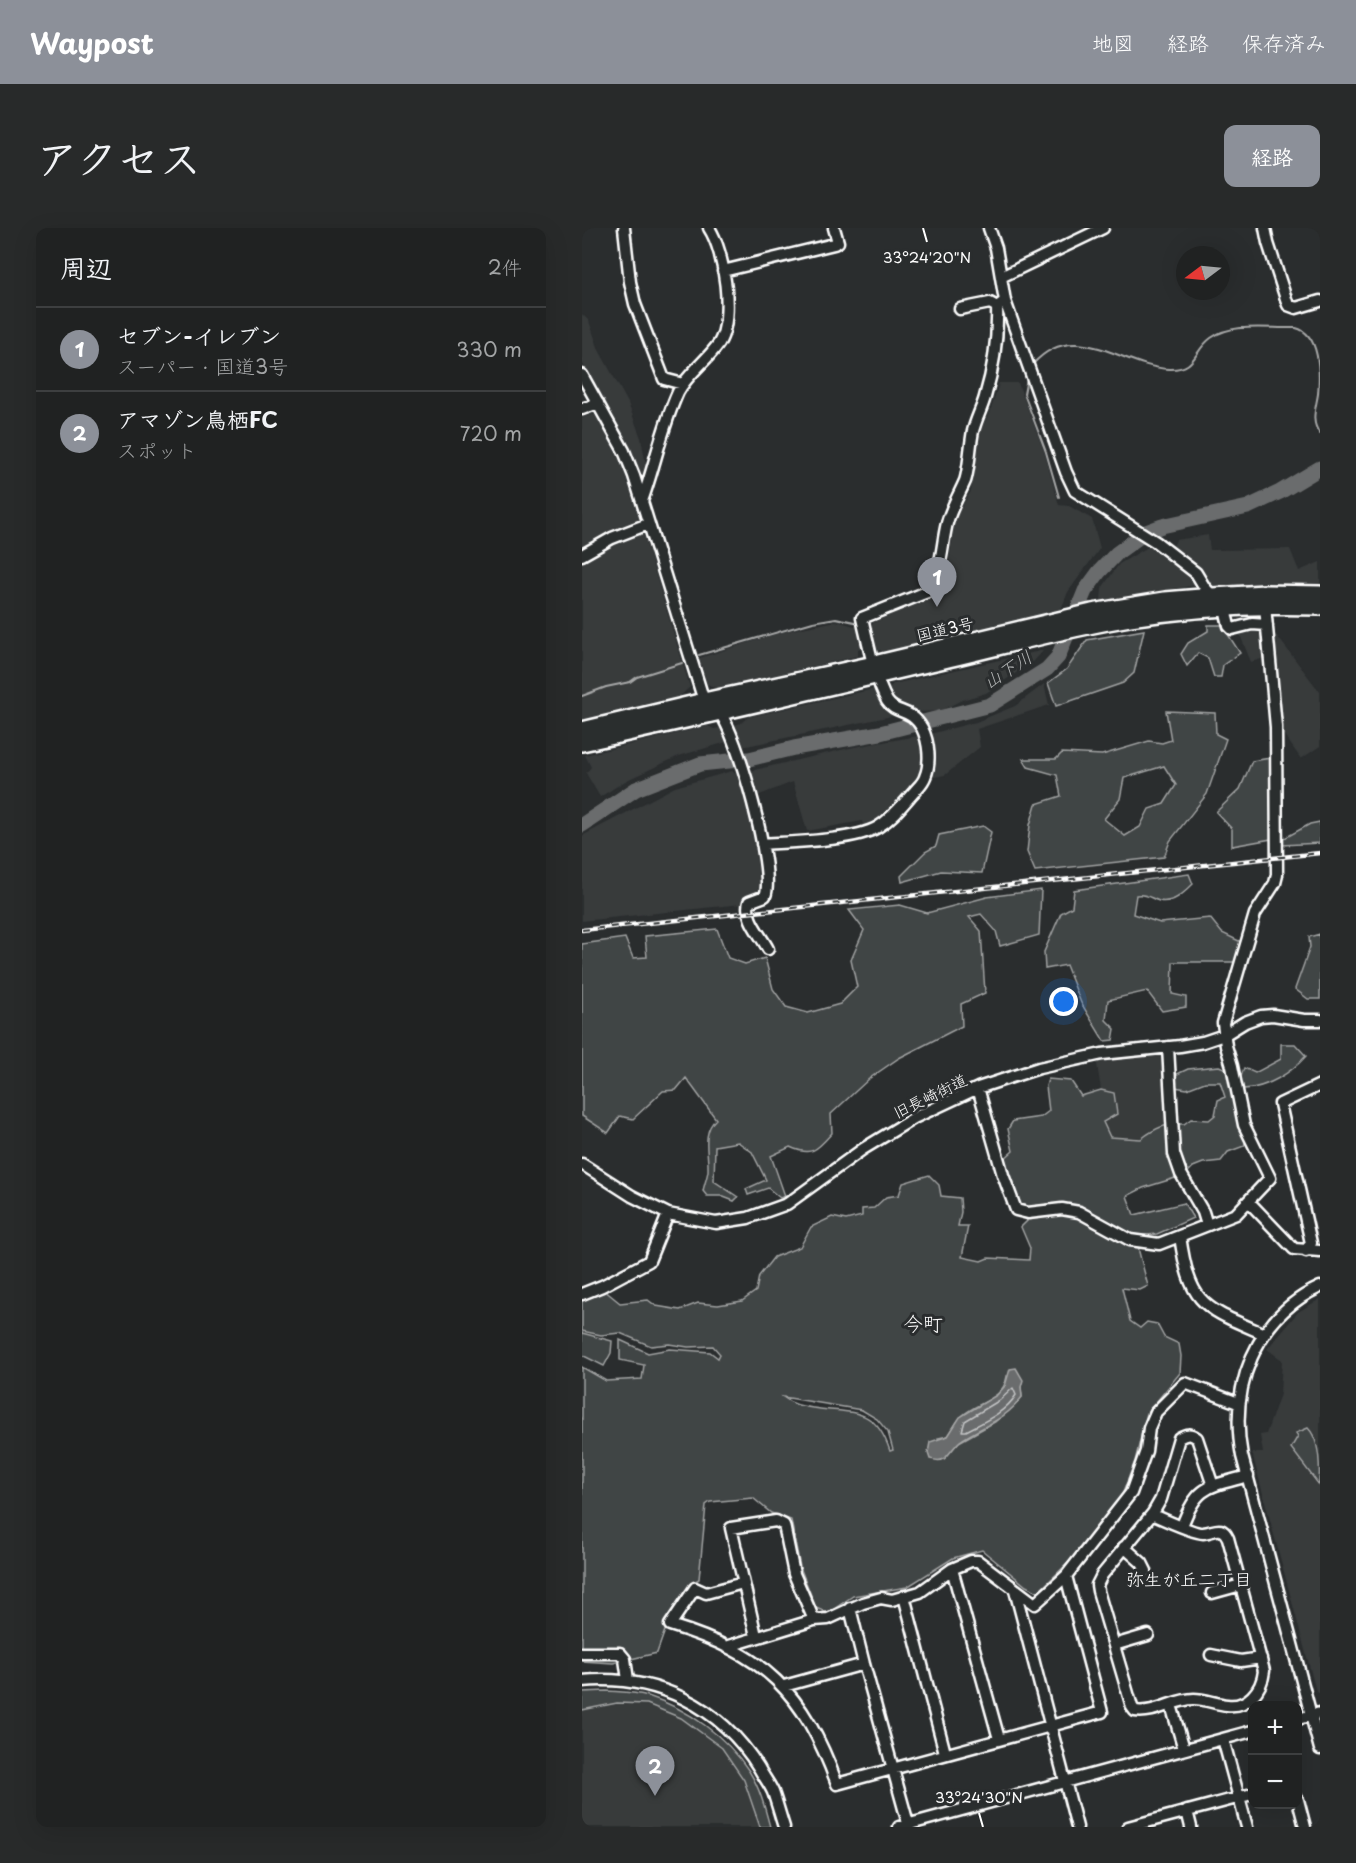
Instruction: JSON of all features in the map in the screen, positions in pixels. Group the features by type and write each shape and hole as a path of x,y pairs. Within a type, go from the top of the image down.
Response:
{"highway":[{"name":"国道3号","path":"582,743 720,712 876,670 1165,600 1265,593 1320,594"},
{"name":"国道3号","path":"1091,619 1265,606 1320,607"},
{"name":"国道3号","path":"582,730 704,700 876,670"}],"street":[{"path":"624,228 630,282 664,379 683,384"},
{"path":"642,501 668,418 683,384 710,354 722,336 726,325 727,308 723,271 719,250 709,228"},
{"path":"723,271 834,244 838,242 834,228"},
{"path":"762,844 823,840 876,828 889,820 925,779 928,767 928,747 922,729 913,716 896,710 888,702 876,670 863,622 927,592 933,585 944,553 948,522 966,478 974,427 992,371 1001,304 1001,277 996,248 989,228"},
{"path":"1001,277 1103,228"},
{"path":"1265,228 1288,305 1296,308 1320,302"},
{"path":"960,309 990,303 1001,304"},
{"path":"1001,304 1028,362 1066,472 1075,491 1152,540 1196,573 1205,588 1225,609 1229,626 1232,629 1252,624 1267,625"},
{"path":"582,375 624,452 642,501 704,700 720,712 737,749 755,808 768,890 763,898 749,902 748,909 750,921 768,949"},
{"path":"582,409 598,404"},
{"path":"582,555 612,538 648,524"},
{"path":"978,1088 1003,1175 1016,1210 1028,1213 1062,1209 1079,1212 1130,1240 1159,1244 1236,1214 1270,1178 1244,1125 1223,1023 1255,914 1275,883 1277,875 1276,727 1265,606"},
{"name":"旧長崎街道","path":"582,1164 632,1196 668,1214 716,1223 748,1218 787,1204 863,1149 914,1118 978,1088 1039,1068 1102,1054 1203,1042 1224,1035 1245,1022 1261,1016 1273,1015 1320,1020"},
{"path":"1168,1047 1174,1154 1181,1174 1203,1212 1207,1225"},
{"path":"1306,1251 1311,1243 1280,1104 1320,1086"},
{"path":"1248,1201 1294,1249 1320,1251"},
{"path":"582,1293 602,1286 649,1261 668,1214"},
{"path":"1180,1236 1184,1265 1190,1284 1203,1303 1219,1314 1264,1334"},
{"path":"1320,1287 1302,1298 1264,1334 1250,1359 1238,1403 1239,1441 1316,1714 1320,1749"},
{"path":"729,1646 814,1620 828,1619 850,1608 881,1598 892,1600 904,1596 929,1587 952,1569 971,1561 978,1561 1035,1604 1066,1576 1131,1493 1146,1451 1149,1428 1156,1412 1185,1383 1238,1403"},
{"path":"1153,1513 1200,1533 1216,1529 1225,1532 1264,1671 1261,1684 1253,1697 1241,1703 1228,1706 1193,1699 1146,1712 1135,1711 1097,1585 1102,1575 1153,1513 1161,1499 1179,1438 1191,1434 1197,1438 1214,1486"},
{"path":"1182,1526 1190,1504 1205,1489 1248,1476"},
{"path":"756,1636 731,1527 776,1521 784,1526 794,1574 814,1620"},
{"path":"1124,1547 1142,1563 1146,1571"},
{"path":"952,1569 999,1738"},
{"path":"743,1583 706,1593 695,1588 670,1625 729,1646 752,1659 784,1686 806,1716 824,1749 837,1784 999,1738 1102,1712 1066,1576"},
{"path":"1212,1593 1241,1585"},
{"path":"1015,1590 1077,1827"},
{"path":"904,1596 945,1753"},
{"path":"850,1608 894,1767 906,1826 1248,1732"},
{"path":"1114,1645 1148,1635"},
{"path":"582,1653 620,1653 625,1659 628,1680"},
{"path":"1211,1655 1241,1661 1261,1658"},
{"path":"784,1686 864,1664"},
{"path":"582,1681 628,1680 653,1687 701,1707 735,1735 749,1753 772,1790 784,1827"},
{"path":"1171,1705 1184,1749"},
{"path":"1223,1739 1247,1827"},
{"path":"1132,1826 1248,1795"},
{"path":"1300,1809 1305,1827"},
{"path":"1187,1811 1191,1827"}],"shaded area":[{"path":"582,314 589,321 599,350 628,403 641,438 647,470 642,491 632,459 582,362"},
{"path":"999,383 1018,383 1044,451 1059,505 1069,506 1092,519 1100,548 1068,592 1060,612 883,652 874,648 868,625 932,596 949,562 954,520 971,491 975,454 981,429 991,409"},
{"path":"593,414 599,418 623,468 641,524 582,552 582,418"},
{"path":"642,529 690,687 678,698 582,720 582,558"},
{"path":"1208,535 1210,550 1290,549 1299,571 1320,562 1320,585 1211,586 1198,567 1172,548 1176,540"},
{"path":"1153,544 1191,576 1197,585 1101,601 1102,588 1119,564"},
{"path":"837,621 861,628 865,647 858,649 858,656 718,689 707,684 699,658 782,632"},
{"path":"1208,625 1222,625 1240,653 1223,665 1221,677 1214,677 1208,658 1198,653 1187,666 1181,654 1188,643 1208,631"},
{"path":"1261,629 1277,636 1320,692 1320,746 1301,759 1280,729 1265,658 1251,662 1240,635 1249,630"},
{"path":"1144,630 1134,673 1123,683 1056,706 1048,683 1067,669 1087,640"},
{"path":"1044,650 1034,661 986,693 962,700 940,711 915,712 910,708 900,708 893,703 887,690 893,684"},
{"path":"1044,684 1049,705 977,729 980,747 945,775 919,780 879,823 863,827 862,821 807,831 793,782 757,796 750,771 854,747 930,734 976,722 1015,706"},
{"path":"874,689 881,691 902,714 742,747 734,725 748,717"},
{"path":"1166,711 1215,713 1216,734 1226,739 1207,794 1170,841 1164,857 1035,871 1027,852 1030,825 1036,804 1061,796 1057,775 1028,767 1023,759 1056,759 1062,753 1102,755 1149,741 1162,743 1171,740","holes":["1164,766 1176,785 1164,804 1149,809 1140,827 1125,836 1104,819 1120,799 1124,778"]},
{"path":"708,726 714,729 720,728 727,742 679,756 627,780 600,797 586,773 591,767 585,755"},
{"path":"1271,758 1271,839 1232,846 1232,829 1216,812 1240,789 1252,761"},
{"path":"732,771 742,779 752,808 766,888 762,896 746,898 742,904 582,921 582,836 675,787"},
{"path":"1320,822 1320,843 1282,845 1283,839 1310,824"},
{"path":"983,826 991,832 982,873 941,871 902,882 901,876 925,852 936,846 939,835"},
{"path":"1189,874 1193,884 1182,894 1169,901 1164,902 1136,895 1133,914 1160,923 1210,918 1222,933 1241,942 1236,962 1173,962 1172,994 1186,997 1186,1007 1162,1011 1147,991 1108,1000 1106,1020 1115,1029 1113,1040 1104,1041 1081,1003 1066,965 1045,969 1044,952 1061,913 1072,907 1074,890"},
{"path":"1041,890 1039,935 1000,946 996,931 981,914 969,917 981,931 985,993 961,1004 962,1026 899,1058 870,1078 831,1114 832,1133 818,1148 804,1151 790,1147 771,1156 785,1196 780,1198 768,1188 748,1195 746,1189 766,1180 752,1152 738,1142 715,1146 714,1181 738,1197 734,1201 721,1196 707,1196 703,1191 708,1171 707,1137 716,1119 686,1078 676,1090 663,1091 633,1119 620,1116 608,1133 582,1116 582,944 625,938 633,958 647,957 645,936 717,929 728,958 745,964 765,958 773,989 786,1007 808,1013 840,1004 857,987 851,960 864,930 849,910 900,905 927,913 987,897"},
{"path":"1320,934 1320,999 1308,999 1295,989 1310,947 1309,937"},
{"path":"1281,1044 1295,1044 1306,1056 1293,1068 1270,1083 1244,1089 1240,1079 1244,1068 1255,1073 1281,1059"},
{"path":"1166,1052 1170,1123 1152,1130 1141,1139 1110,1137 1103,1121 1114,1093 1101,1090 1096,1058"},
{"path":"1219,1066 1229,1070 1229,1085 1247,1137 1244,1146 1228,1152 1221,1161 1203,1163 1193,1167 1185,1175 1143,1188 1127,1196 1134,1215 1184,1203 1193,1218 1157,1234 1138,1236 1139,1252 1148,1286 1140,1290 1122,1288 1130,1321 1140,1328 1147,1322 1157,1324 1164,1337 1179,1344 1180,1373 1147,1413 1135,1461 1122,1495 1074,1557 1038,1592 1026,1586 982,1550 953,1558 907,1587 853,1596 828,1613 816,1608 800,1567 791,1520 771,1513 753,1498 710,1502 706,1505 699,1579 684,1592 678,1602 657,1653 613,1663 582,1661 582,1367 606,1381 642,1379 644,1365 620,1360 620,1340 648,1353 670,1349 710,1352 718,1358 720,1354 713,1346 688,1347 669,1344 651,1346 620,1333 601,1335 582,1331 582,1297 604,1290 620,1303 648,1300 656,1306 680,1310 698,1303 718,1305 742,1301 756,1291 759,1276 774,1257 800,1247 811,1227 832,1217 846,1220 862,1216 862,1209 874,1208 886,1197 899,1195 903,1183 929,1175 939,1185 941,1196 960,1198 961,1212 958,1226 968,1226 962,1257 981,1261 988,1258 1029,1260 1030,1248 1021,1227 1027,1221 1012,1191 1004,1159 1013,1151 1008,1129 1013,1121 1041,1117 1049,1111 1046,1086 1048,1079 1071,1081 1081,1096 1101,1090 1114,1093 1117,1114 1103,1122 1110,1137 1141,1139 1166,1125 1184,1124 1191,1119 1209,1120 1215,1115 1218,1100 1225,1097 1220,1082 1205,1082 1187,1089 1175,1087 1173,1076 1188,1069","holes":["1007,1376 1021,1386 1022,1397 995,1422 959,1442 945,1458 938,1438 948,1436 962,1416 1001,1391","783,1397 862,1410 877,1419 888,1432 893,1450 890,1451 884,1436 870,1419 851,1412 801,1406"]},
{"path":"1320,1299 1320,1694 1316,1691 1252,1453 1263,1453 1260,1435 1266,1434 1280,1394 1282,1360 1267,1349 1298,1312"},
{"path":"582,1333 612,1341 611,1353 604,1366 582,1355"},
{"path":"1308,1428 1317,1447 1319,1485 1291,1448 1298,1436 1296,1433"},
{"path":"607,1691 638,1694 663,1702 691,1716 717,1735 740,1758 749,1771 762,1798 770,1827 760,1827 744,1780 722,1748 681,1718 647,1704 617,1703 582,1710 582,1692"},
{"path":"617,1703 647,1704 681,1718 722,1748 744,1780 760,1827 582,1827 582,1710"}],"water":[{"path":"1016,1368 1023,1380 1022,1397 1016,1405 1001,1417 960,1441 944,1459 939,1461 930,1459 928,1453 930,1442 948,1436 960,1417 997,1395 1005,1386 1010,1369"}],"waterway":[{"path":"1033,364 1049,351 1065,345 1082,344 1151,366 1178,368 1190,363 1205,343 1220,333 1252,327 1296,328 1310,338 1317,355 1319,385 1314,419 1320,434"},
{"path":"1027,378 1024,394 1046,452 1059,497"},
{"name":"山下川","path":"582,825 636,789 700,764 749,759 794,748 880,733 990,705 1047,669 1058,657 1085,591 1117,553 1146,532 1162,526 1248,507 1280,492 1320,468"},
{"path":"699,655 813,622 836,618 859,623"},
{"path":"582,696 682,663"}],"railway":[{"path":"582,930 1320,853"}],"place":[{"name":"セブン-イレブン","path":"937,607"},
{"name":"アマゾン鳥栖FC","path":"655,1796"}],"district":[{"name":"今町","path":"923,1324"},
{"name":"弥生が丘二丁目","path":"1189,1580"}]}
